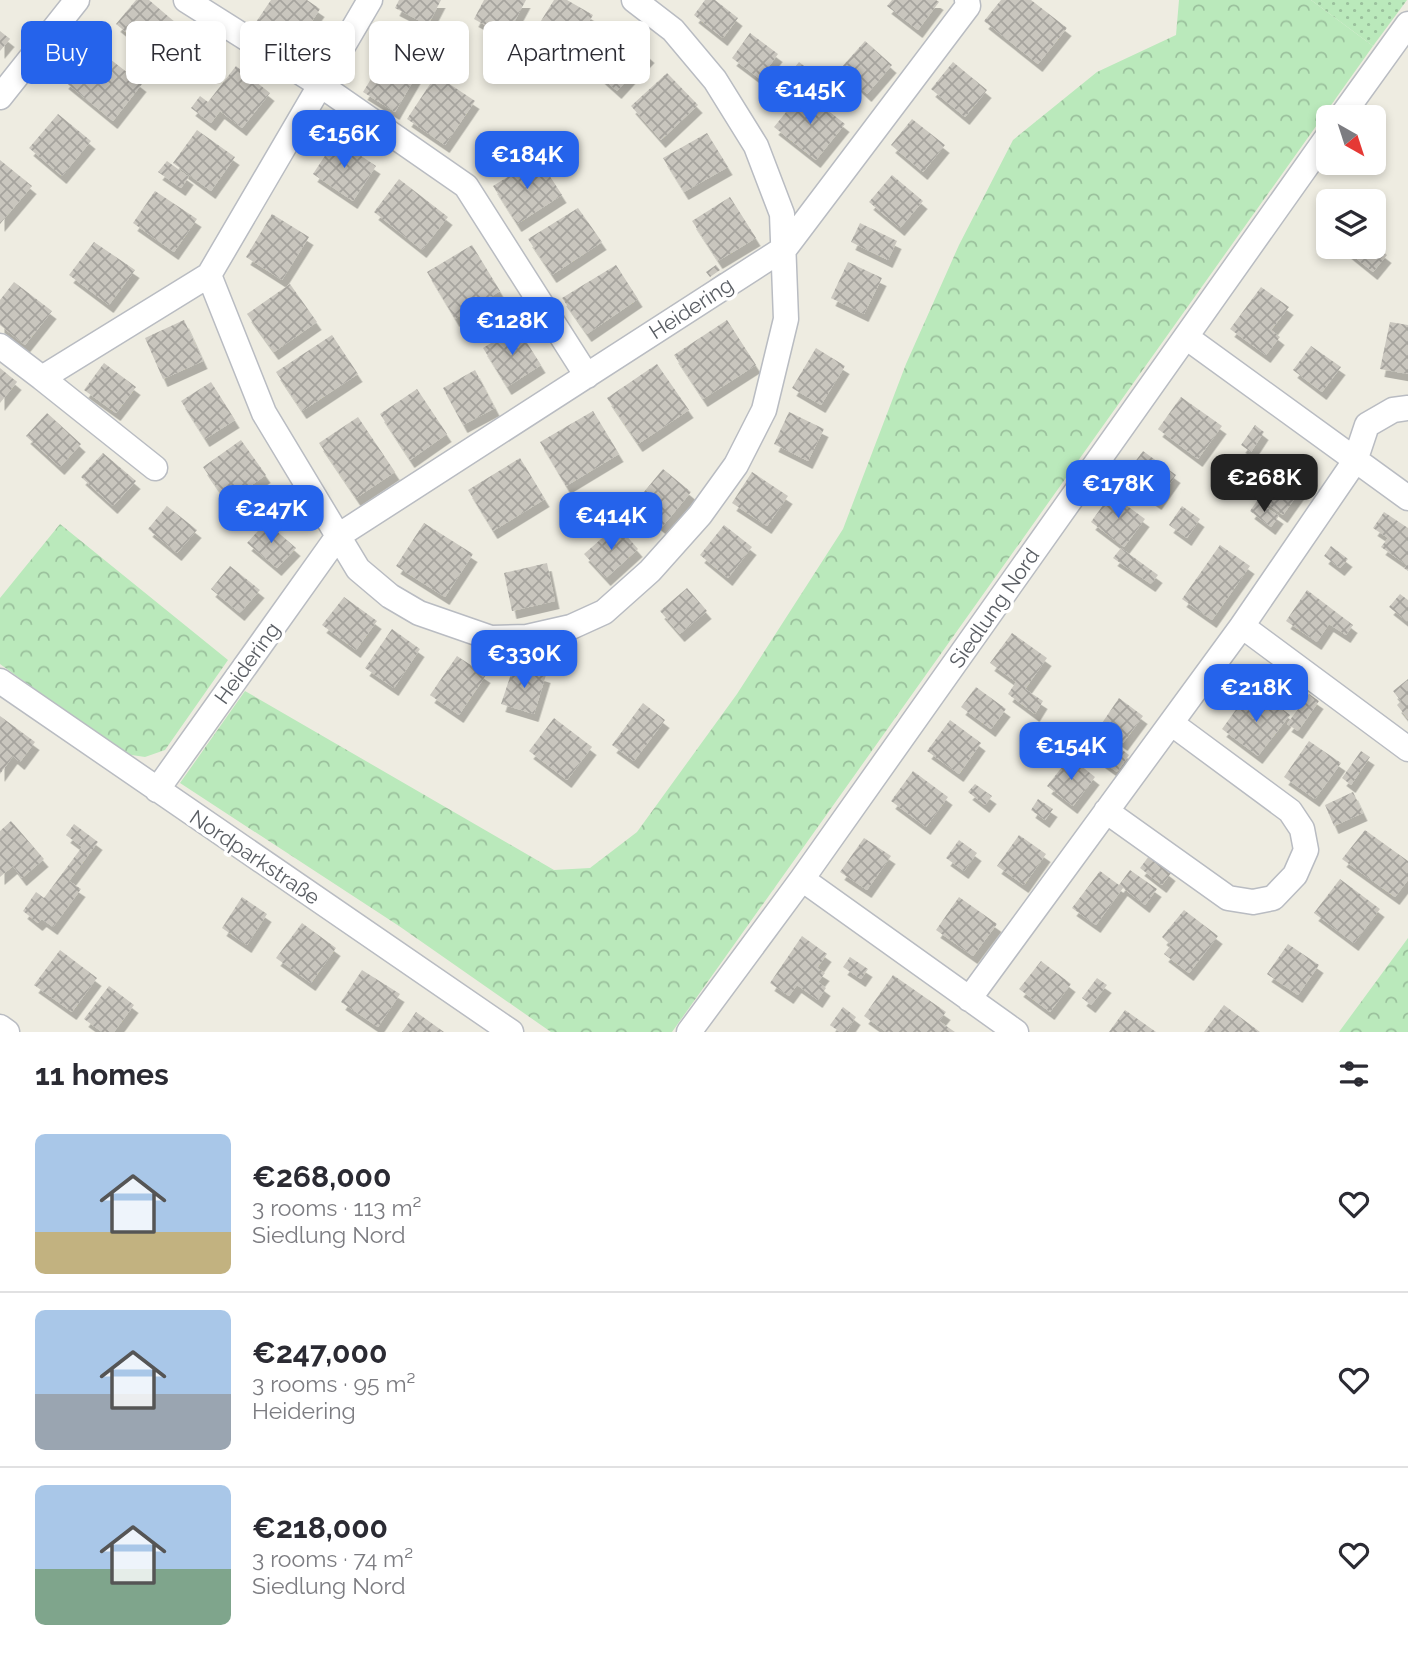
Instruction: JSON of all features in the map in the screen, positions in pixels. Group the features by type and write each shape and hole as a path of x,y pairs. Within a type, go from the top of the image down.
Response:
{"street":[{"path":"0,97 77,0"},
{"path":"42,377 209,275 370,0"},
{"path":"209,275 264,414 358,569 390,596 419,613 491,638 527,638 571,628 604,612 650,571 700,515 736,465 764,410 786,319 786,247 782,214 756,146 715,80 673,30 634,0"},
{"name":"Heidering","path":"157,790 338,536 786,247 968,6 967,0"},
{"path":"196,7 322,86 466,186 587,376"},
{"path":"1350,105 1406,31"},
{"name":"Siedlung Nord","path":"689,1032 802,879 1316,153"},
{"path":"1186,337 1408,498"},
{"path":"0,346 155,468"},
{"path":"969,999 1242,626 1355,461 1367,425 1393,410 1408,408"},
{"path":"1242,626 1408,749"},
{"name":"Nordparkstraße","path":"0,681 511,1032"},
{"path":"1106,811 1227,898 1253,902 1273,898 1295,875 1306,850 1302,830 1290,811 1171,723"},
{"path":"802,879 1016,1032"},
{"path":"0,1027 7,1032"}],"green space":[{"path":"1179,0 1311,0 1373,46 1331,105 1316,105 1316,126 672,1032 551,1032 399,926 180,783 245,691 554,870 590,868 637,832 737,694 843,529 906,364 959,245 1013,140 1097,72 1176,35"},
{"path":"1311,0 1407,0 1373,46"},
{"path":"60,524 228,660 165,750 145,757 125,754 0,664 0,598"},
{"path":"1408,938 1408,1032 1339,1032"}],"building":[{"path":"136,0 149,0 174,21 126,21 126,32 116,24"},
{"path":"271,0 307,0 320,9 312,21 257,21"},
{"path":"399,0 441,0 430,21 420,21 395,8"},
{"path":"484,0 526,0 515,21 483,21 483,24 474,19"},
{"path":"554,0 567,0 593,15 589,21 541,21"},
{"path":"705,0 715,0 738,18 723,38 694,15"},
{"path":"892,0 939,2 918,30 887,6"},
{"path":"1001,0 1031,0 1067,28 1038,64 984,21"},
{"path":"0,31 10,39 0,51"},
{"path":"750,33 778,54 760,79 732,58"},
{"path":"865,41 892,65 867,94 840,69"},
{"path":"112,61 126,72 126,84 142,84 113,121 68,84 112,84"},
{"path":"799,62 817,76 825,66 847,83 839,93 825,81 815,93 790,73"},
{"path":"953,62 987,90 965,117 931,89"},
{"path":"236,66 240,69 240,84 259,84 270,93 242,128 220,111 211,123 191,108 200,96 208,102 222,84 226,84 226,79"},
{"path":"667,73 698,105 661,140 631,106"},
{"path":"369,82 411,84 395,112 363,92"},
{"path":"430,84 450,84 475,101 445,145 407,119"},
{"path":"609,84 623,84 617,91"},
{"path":"803,91 845,124 816,160 774,127"},
{"path":"58,114 91,141 62,176 29,148"},
{"path":"912,119 945,145 923,172 891,145"},
{"path":"197,130 235,157 211,191 173,163"},
{"path":"707,133 728,167 684,192 663,158"},
{"path":"336,139 376,166 353,201 313,174"},
{"path":"538,158 562,195 517,224 493,186"},
{"path":"0,160 32,186 0,224"},
{"path":"167,161 189,177 181,188 158,172"},
{"path":"892,175 923,201 900,228 869,202"},
{"path":"399,179 448,217 422,250 374,212"},
{"path":"155,191 197,219 174,252 133,223"},
{"path":"730,197 756,238 718,261 692,221"},
{"path":"578,208 602,242 552,275 528,239"},
{"path":"272,214 309,237 282,280 246,257"},
{"path":"860,223 897,241 888,260 851,242"},
{"path":"94,242 135,270 109,305 69,275"},
{"path":"472,245 500,291 455,319 427,272"},
{"path":"1357,259 1384,259 1373,272"},
{"path":"848,262 882,278 864,314 831,298"},
{"path":"616,265 638,299 587,334 562,298"},
{"path":"716,265 720,270 710,277 706,272"},
{"path":"14,282 52,311 25,345 0,325 0,300"},
{"path":"290,284 317,322 274,352 247,314"},
{"path":"1261,287 1289,307 1271,330 1280,337 1266,355 1230,329"},
{"path":"184,320 203,361 163,379 145,338"},
{"path":"727,320 756,365 703,399 674,355"},
{"path":"1390,322 1408,325 1408,374 1380,369"},
{"path":"517,327 541,365 507,387 483,348"},
{"path":"332,335 358,374 302,411 276,372"},
{"path":"1311,346 1341,367 1322,392 1293,370"},
{"path":"816,348 845,366 821,405 792,388"},
{"path":"104,363 136,387 116,413 84,390"},
{"path":"657,364 689,410 638,444 607,398"},
{"path":"0,368 17,382 0,403"},
{"path":"475,370 495,408 463,425 443,388"},
{"path":"211,382 235,420 205,439 181,401"},
{"path":"417,389 447,434 410,460 380,414"},
{"path":"1181,397 1222,426 1198,459 1158,429"},
{"path":"593,411 619,454 566,486 540,442"},
{"path":"789,412 824,429 808,461 774,444"},
{"path":"47,413 81,444 60,467 26,436"},
{"path":"358,417 395,472 356,498 319,443"},
{"path":"1255,425 1264,432 1251,452 1241,445"},
{"path":"241,440 266,475 227,502 203,467"},
{"path":"1143,451 1176,475 1157,502 1123,478"},
{"path":"103,453 136,481 113,506 81,477"},
{"path":"520,458 545,499 493,531 468,490"},
{"path":"1279,466 1305,484 1283,515 1257,496"},
{"path":"663,469 691,492 662,527 634,504"},
{"path":"752,472 788,496 767,526 732,503"},
{"path":"1111,494 1145,519 1124,547 1091,522"},
{"path":"1257,501 1279,516 1271,527 1250,511"},
{"path":"167,506 197,530 177,553 148,529"},
{"path":"1182,506 1200,519 1187,538 1169,525"},
{"path":"1384,512 1408,528 1408,571 1404,568 1407,565 1381,547 1388,538 1373,528"},
{"path":"266,522 296,548 277,568 247,543"},
{"path":"424,523 473,554 445,597 396,566"},
{"path":"617,525 638,549 606,578 584,554"},
{"path":"724,525 752,547 728,578 700,555"},
{"path":"1220,545 1250,566 1212,620 1182,599"},
{"path":"1331,546 1348,559 1340,568 1324,556"},
{"path":"1121,548 1158,575 1151,584 1113,558"},
{"path":"547,563 555,601 512,611 504,573"},
{"path":"230,566 260,590 240,613 211,589"},
{"path":"687,588 707,611 680,634 660,611"},
{"path":"1307,590 1353,625 1346,635 1329,624 1317,642 1286,621"},
{"path":"1400,594 1408,600 1408,622 1389,607"},
{"path":"344,597 377,621 356,650 322,625"},
{"path":"392,629 420,649 394,688 365,668"},
{"path":"1012,633 1047,658 1025,689 1043,701 1035,714 1008,694 1016,682 990,663"},
{"path":"457,656 486,675 459,715 430,695"},
{"path":"514,665 546,675 534,714 501,704"},
{"path":"1408,679 1408,719 1397,705 1401,701 1393,691"},
{"path":"976,687 1006,709 991,729 961,707"},
{"path":"1309,694 1319,701 1298,731 1287,724"},
{"path":"1264,695 1290,715 1258,756 1222,729 1243,700 1254,709"},
{"path":"1119,698 1143,716 1123,743 1100,726"},
{"path":"643,703 665,720 634,761 612,745"},
{"path":"0,716 35,742 20,762 13,756 0,774"},
{"path":"554,718 592,747 567,780 529,751"},
{"path":"950,720 981,743 959,774 927,751"},
{"path":"1108,739 1129,755 1117,772 1095,756"},
{"path":"1309,741 1341,763 1315,799 1284,777"},
{"path":"1361,751 1370,757 1351,785 1342,778"},
{"path":"1070,757 1095,777 1073,806 1047,786"},
{"path":"913,771 948,797 926,827 891,801"},
{"path":"975,784 992,796 985,805 968,792"},
{"path":"1353,792 1363,813 1334,826 1325,805"},
{"path":"1038,799 1053,809 1045,820 1031,810"},
{"path":"11,821 44,859 22,878 13,866 0,877 0,831"},
{"path":"74,824 98,842 69,881 81,889 53,927 42,919 38,923 23,911 36,892 44,898 82,847 66,835"},
{"path":"1365,830 1408,861 1408,880 1395,897 1342,859"},
{"path":"1019,835 1046,854 1024,885 997,866"},
{"path":"864,838 891,856 867,890 840,872"},
{"path":"959,840 977,853 964,871 946,858"},
{"path":"1149,856 1171,873 1162,885 1140,868"},
{"path":"1130,870 1157,889 1145,905 1123,888 1096,925 1072,908 1100,871 1119,885"},
{"path":"1340,879 1380,909 1354,943 1314,913"},
{"path":"242,897 267,914 247,945 222,928"},
{"path":"959,897 997,924 973,956 936,930"},
{"path":"1184,910 1218,936 1189,973 1164,954 1171,945 1162,937"},
{"path":"302,923 336,948 311,983 276,958"},
{"path":"802,936 827,954 817,968 825,973 818,982 826,988 818,1000 797,985 789,996 770,983"},
{"path":"1288,944 1319,965 1298,995 1267,974"},
{"path":"60,950 97,978 72,1012 34,985"},
{"path":"850,957 868,969 861,979 843,967"},
{"path":"1041,961 1071,984 1050,1012 1019,989"},
{"path":"362,970 400,994 378,1027 341,1002"},
{"path":"893,975 946,1012 939,1021 955,1032 886,1032 864,1016"},
{"path":"1097,978 1107,985 1091,1005 1082,998"},
{"path":"109,986 134,1005 114,1032 102,1032 84,1019"},
{"path":"1224,1005 1260,1032 1204,1032"},
{"path":"843,1007 856,1017 846,1032 840,1032 830,1025"},
{"path":"1125,1010 1156,1032 1109,1032"},
{"path":"416,1012 444,1032 402,1032"}]}
